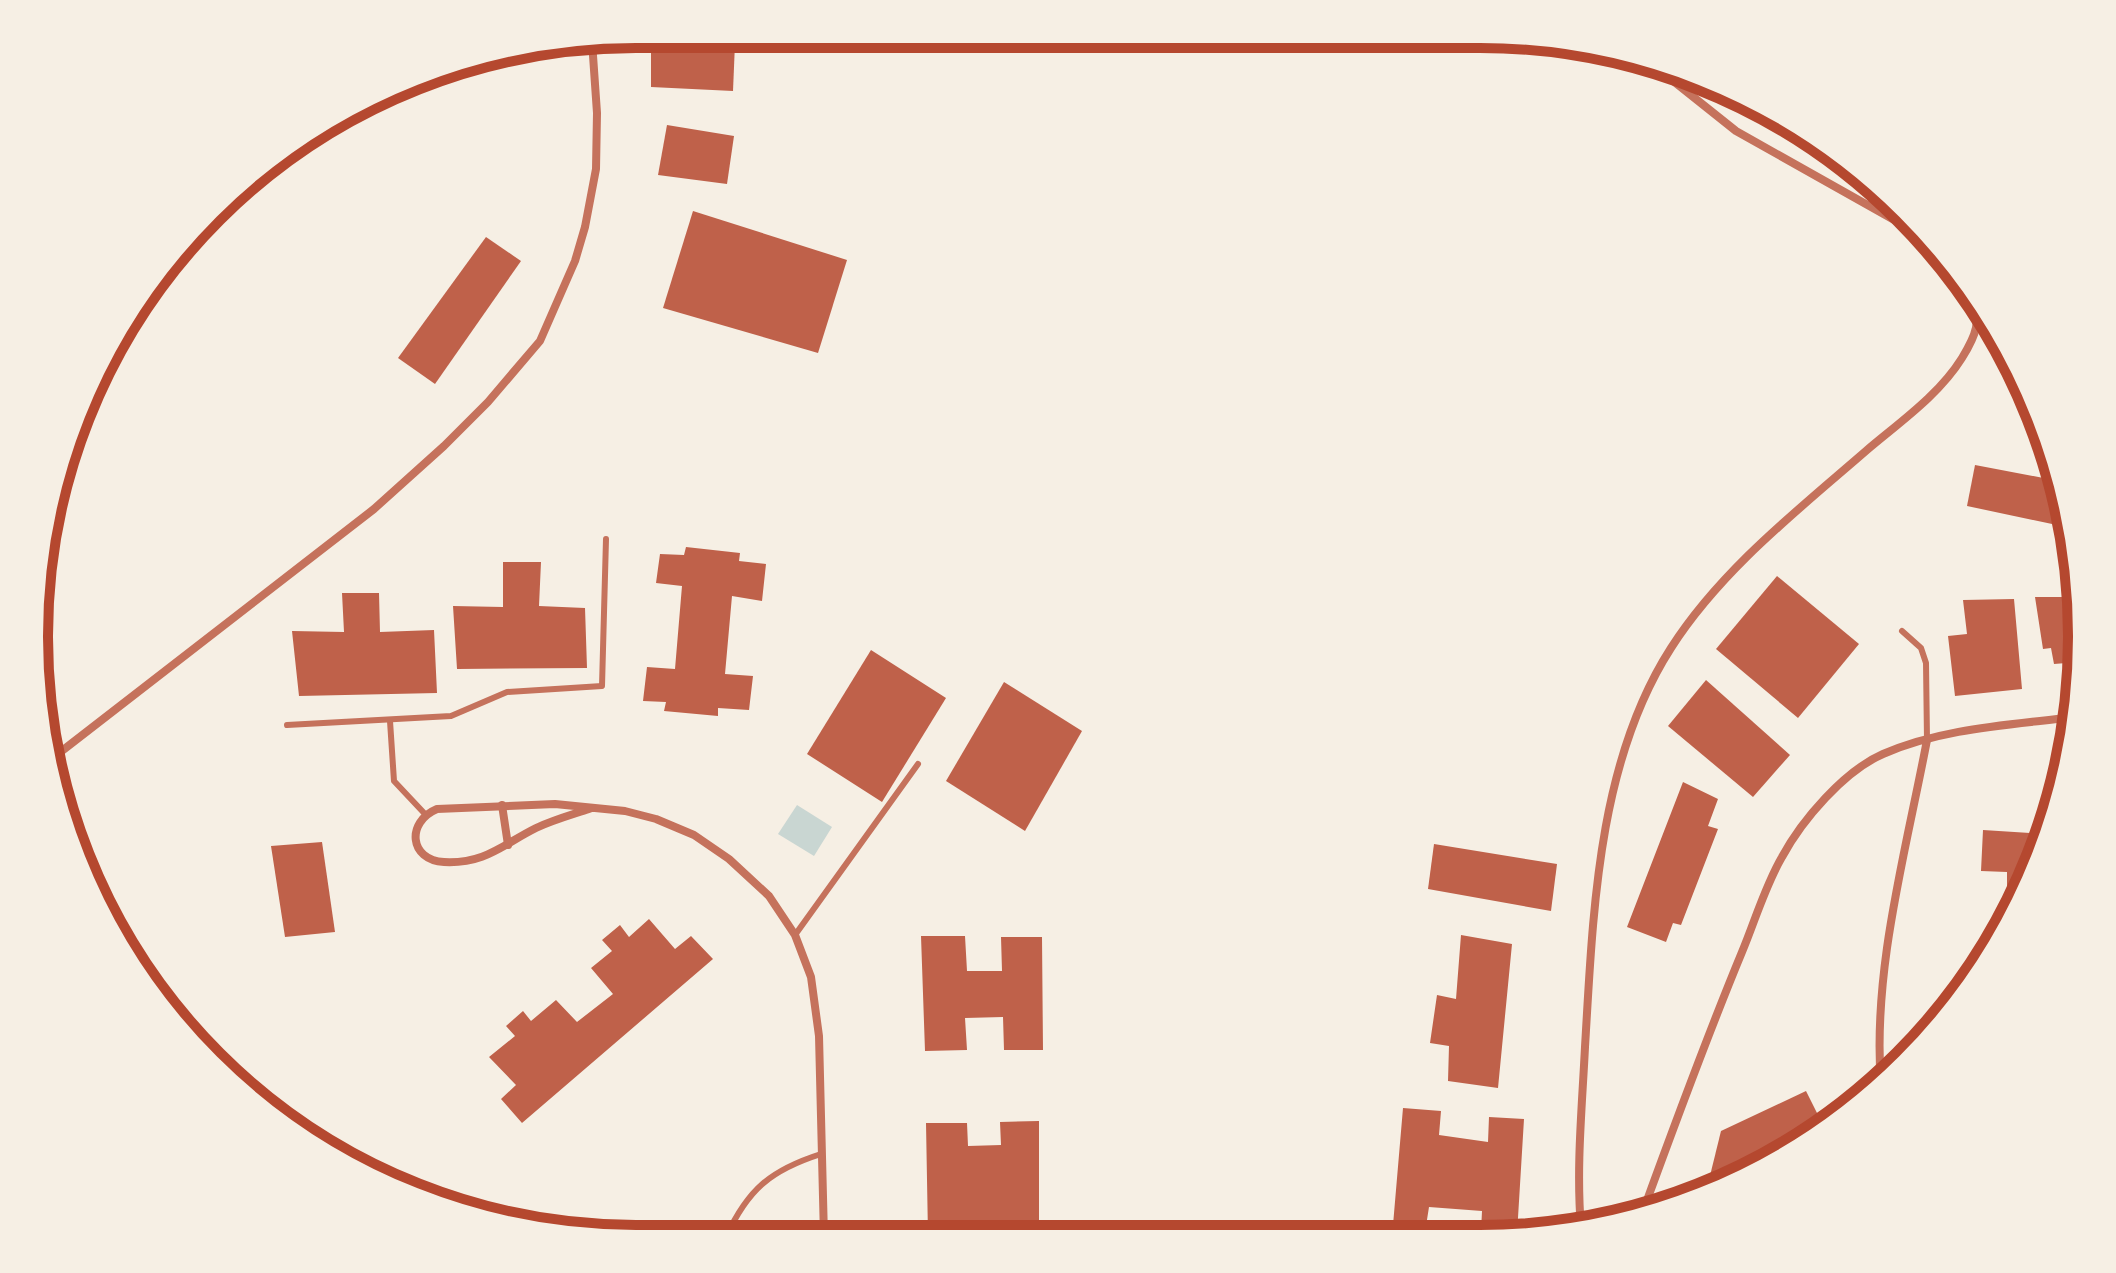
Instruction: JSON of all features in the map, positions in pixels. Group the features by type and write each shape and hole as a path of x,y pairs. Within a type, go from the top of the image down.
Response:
{"street":[{"path":"59,753 374,509 466,424 540,341 575,261 596,169 597,113 593,50"},
{"path":"1672,80 1736,131 1899,223"},
{"path":"1580,1216 1577,1184 1593,918 1603,838 1620,765 1645,696 1671,648 1718,588 1792,514 1936,391 1962,358 1978,325"},
{"path":"1647,1201 1702,1048 1782,857 1813,812 1844,779 1881,754 1927,740 1982,729 2062,719"},
{"path":"1880,1068 1878,1040 1887,953 1927,740"},
{"path":"589,809 556,819 476,860 443,862 430,859 418,849 415,837 417,823 425,814 437,809 555,804 625,811 694,835 729,859 769,896 795,935 811,977 819,1036 824,1225"},
{"path":"502,805 508,845"}],"lane":[{"path":"287,725 451,716 507,692 602,686 606,539"},
{"path":"1902,631 1921,648 1926,663 1927,740"},
{"path":"390,721 394,781 425,814"},
{"path":"795,935 918,764"},
{"path":"731,1225 737,1212 760,1185 788,1165 821,1154"}],"shaded area":[{"path":"797,805 832,827 814,856 778,834"}],"building":[{"path":"651,48 735,48 733,91 651,87"},
{"path":"667,125 734,136 727,184 658,175"},
{"path":"693,211 847,260 818,353 663,308"},
{"path":"486,237 521,261 435,384 398,358"},
{"path":"1975,465 2046,479 2057,525 1967,506"},
{"path":"686,547 740,553 739,561 766,564 762,601 732,596 725,674 753,676 749,710 718,708 718,716 664,711 666,702 643,701 647,667 675,669 682,586 656,583 660,554 684,555"},
{"path":"503,562 541,562 539,606 585,608 587,668 457,669 453,606 503,607"},
{"path":"1777,576 1859,644 1798,718 1716,649"},
{"path":"342,593 379,593 380,632 434,630 437,693 299,696 292,631 344,632"},
{"path":"2035,597 2067,597 2067,663 2054,664 2051,648 2043,649"},
{"path":"2014,599 2022,689 1955,696 1948,636 1967,634 1963,600"},
{"path":"871,650 946,698 882,802 807,754"},
{"path":"1706,680 1790,755 1753,797 1668,726"},
{"path":"1004,682 1082,731 1025,831 946,781"},
{"path":"1683,782 1718,799 1708,826 1718,829 1681,925 1673,923 1666,942 1627,927"},
{"path":"1983,830 2034,833 2007,897 2007,872 1981,871"},
{"path":"322,842 335,932 285,937 271,846"},
{"path":"1434,844 1557,864 1551,911 1428,889"},
{"path":"649,919 675,949 691,936 713,959 522,1123 501,1099 516,1085 489,1057 515,1036 506,1026 523,1011 531,1021 556,1000 577,1022 613,994 591,968 612,951 602,940 620,925 629,937"},
{"path":"1461,935 1512,944 1498,1088 1448,1081 1449,1046 1430,1043 1437,995 1456,999"},
{"path":"921,936 965,936 967,971 1002,971 1001,937 1042,937 1043,1050 1004,1050 1003,1017 965,1018 967,1050 925,1051"},
{"path":"1806,1091 1819,1117 1774,1146 1709,1178 1721,1131"},
{"path":"1403,1108 1441,1111 1439,1135 1488,1142 1489,1117 1524,1119 1518,1224 1481,1225 1482,1211 1429,1207 1426,1225 1393,1225"},
{"path":"1039,1121 1039,1225 999,1225 999,1220 967,1221 967,1225 928,1225 926,1123 967,1123 968,1146 1001,1145 1000,1122"}]}
